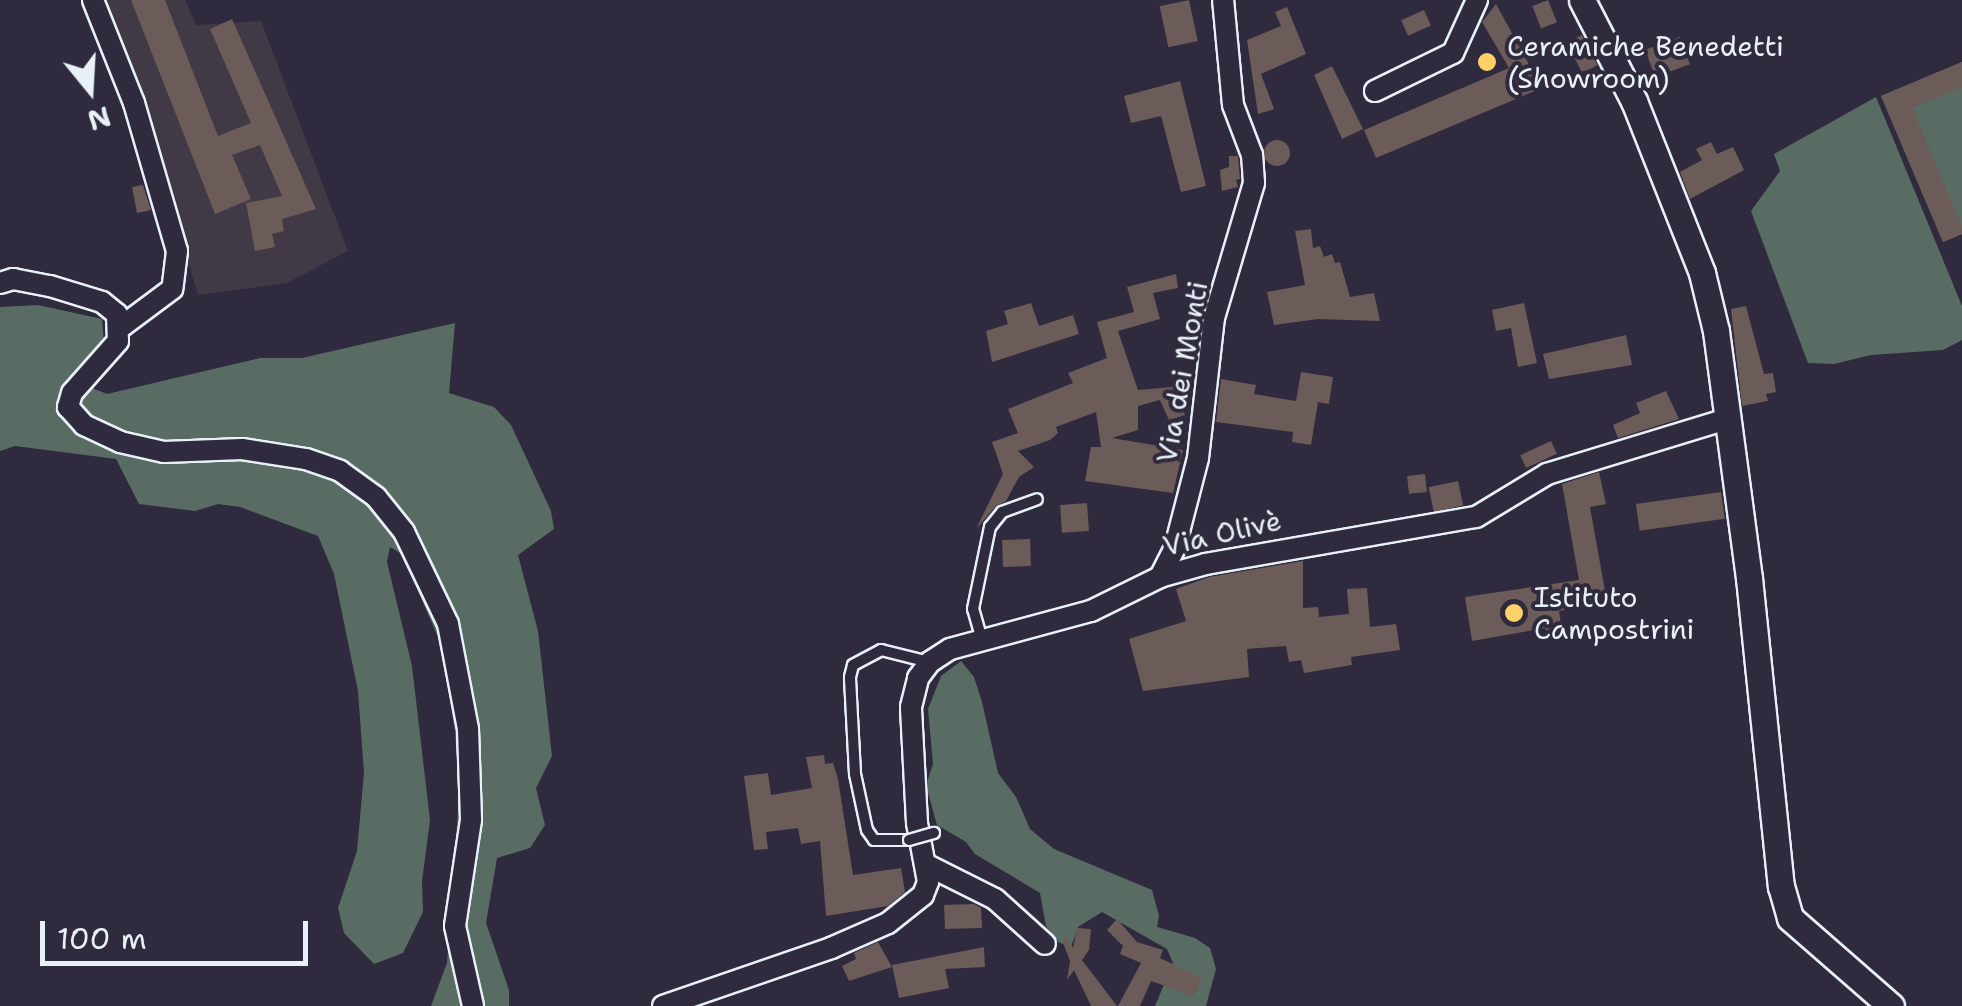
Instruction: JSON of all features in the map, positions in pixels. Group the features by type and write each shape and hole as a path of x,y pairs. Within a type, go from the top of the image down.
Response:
{"street":[{"path":"93,0 134,103 177,250 172,290 121,326"},
{"name":"Via dei Monti","path":"1160,576 1175,546 1198,458 1214,318 1254,183 1252,155 1233,105 1223,0"},
{"path":"1375,91 1453,53 1477,0"},
{"path":"1582,0 1634,102 1702,273 1730,418 1790,918 1891,1006"},
{"path":"0,283 32,282 102,302 117,314 121,326 118,341 102,364 72,393 68,407 84,426 120,442 164,452 242,449 306,458 340,471 376,496 425,568 448,624 468,729 471,820 455,926 473,1006"},
{"name":"Via Olivè","path":"930,662 950,649 1091,611 1160,576 1266,551 1476,517 1547,474 1730,418"},
{"path":"663,1006 775,968 888,923 924,895 928,882 917,823 911,707 918,678 930,662"},
{"path":"926,864 995,899 1045,944"}],"lane":[{"path":"982,640 973,609 990,528 1002,512 1037,499"},
{"path":"930,662 881,650 853,665 850,677 855,774 867,830 874,840 908,840 934,834"}],"shaded area":[{"path":"100,0 185,0 196,25 261,21 348,251 287,283 198,295 134,77"}],"green space":[{"path":"1962,62 1962,234 1943,242 1881,96"},
{"path":"1876,97 1962,306 1962,340 1943,350 1871,355 1834,364 1808,363 1751,211 1780,171 1774,154"},
{"path":"38,305 102,319 105,354 75,381 107,394 260,358 302,358 455,323 449,393 494,407 511,425 551,511 554,529 518,555 538,631 552,756 536,788 545,825 530,848 497,858 486,923 509,990 509,1006 431,1006 447,963 459,798 455,732 441,644 402,554 390,547 387,562 412,666 430,820 422,881 423,912 403,953 374,964 344,933 338,908 357,851 364,773 358,691 334,574 318,536 240,507 218,504 195,511 139,504 116,459 15,446 0,451 0,307"},
{"path":"961,661 974,677 998,773 1016,797 1030,829 1054,849 1152,890 1159,916 1157,927 1195,938 1210,948 1216,969 1206,1006 1155,1006 1173,963 1167,949 1102,912 1078,927 1071,947 1058,942 1046,926 1040,893 975,854 966,842 937,825 926,785 933,764 928,709 941,676"}],"building":[{"path":"131,0 165,0 218,136 251,123 210,29 232,19 316,209 282,219 284,231 272,234 275,247 255,251 246,203 282,196 260,145 232,155 251,199 215,214"},
{"path":"1189,0 1198,41 1168,47 1160,6"},
{"path":"1548,0 1557,22 1541,29 1532,6"},
{"path":"1496,4 1542,88 1376,158 1364,130 1509,68 1482,22"},
{"path":"1287,7 1306,54 1261,74 1274,109 1258,114 1247,40 1281,26 1275,12"},
{"path":"1424,10 1431,26 1408,36 1401,20"},
{"path":"1582,35 1597,65 1582,73 1567,43"},
{"path":"1680,37 1690,64 1655,77 1645,50"},
{"path":"1962,62 1962,87 1912,108 1962,227 1962,234 1943,242 1881,96"},
{"path":"1332,66 1363,129 1342,139 1314,75"},
{"path":"1180,81 1206,186 1181,192 1161,116 1131,123 1124,96"},
{"path":"1277,140 1286,144 1290,153 1286,162 1277,166 1268,162 1264,153 1268,144"},
{"path":"1711,142 1717,154 1733,147 1744,170 1690,199 1680,172 1702,160 1696,149"},
{"path":"1229,156 1238,156 1240,179 1236,180 1238,187 1222,191 1220,170 1229,167"},
{"path":"143,185 151,210 137,213 132,187"},
{"path":"1311,229 1313,248 1320,246 1324,257 1332,254 1335,263 1340,262 1350,297 1374,293 1380,321 1318,319 1274,325 1267,292 1305,285 1295,231"},
{"path":"1176,274 1178,288 1153,293 1160,319 1118,331 1138,390 1183,386 1185,393 1176,395 1185,415 1169,420 1160,400 1138,406 1138,430 1112,438 1183,450 1173,493 1085,481 1091,447 1101,447 1096,412 1056,427 1058,433 1050,440 1018,451 1034,467 1019,477 1006,501 996,506 976,529 1003,474 992,442 1018,433 1008,409 1073,383 1068,373 1107,358 1097,322 1134,312 1127,287"},
{"path":"1031,303 1039,326 1073,315 1079,334 992,362 986,331 1008,324 1004,311"},
{"path":"1524,303 1537,363 1518,367 1511,328 1496,331 1492,310"},
{"path":"1746,306 1764,374 1773,373 1776,392 1766,394 1768,401 1742,406 1731,309"},
{"path":"1626,335 1632,365 1549,379 1543,354"},
{"path":"1301,372 1333,377 1329,404 1318,402 1311,445 1292,442 1293,432 1216,422 1221,379 1256,385 1254,394 1296,401"},
{"path":"1666,391 1679,419 1618,438 1613,425 1640,413 1636,403"},
{"path":"1551,441 1557,454 1526,468 1520,455"},
{"path":"1599,472 1606,504 1590,507 1607,602 1559,611 1563,638 1549,639 1545,628 1472,641 1465,597 1579,580 1562,484"},
{"path":"1425,474 1427,492 1409,494 1407,476"},
{"path":"1458,481 1463,505 1434,512 1429,487"},
{"path":"1721,492 1725,519 1640,531 1636,504"},
{"path":"1087,503 1089,531 1062,533 1060,505"},
{"path":"1030,539 1031,566 1003,567 1002,540"},
{"path":"1303,561 1303,608 1318,607 1319,617 1349,614 1347,589 1367,588 1370,627 1396,624 1400,650 1351,657 1352,665 1304,673 1301,660 1289,662 1286,646 1247,649 1249,677 1143,691 1129,639 1186,621 1176,589 1209,577"},
{"path":"824,755 825,764 833,763 838,779 853,875 901,868 905,892 888,906 826,916 820,841 801,844 798,828 766,832 768,849 754,850 744,776 768,773 771,795 812,788 806,757"},
{"path":"974,904 981,908 982,928 945,929 944,905"},
{"path":"1117,919 1137,942 1163,950 1160,958 1202,978 1194,996 1151,981 1140,1006 1118,1006 1141,963 1120,954 1123,946 1107,930"},
{"path":"1077,928 1091,929 1089,950 1082,960 1117,1006 1091,1006 1074,970 1067,980 1070,961 1062,940 1066,938 1073,948"},
{"path":"878,942 892,967 849,981 842,966 856,959 854,953"},
{"path":"984,947 985,967 945,969 949,988 899,998 892,965"}],"place":[{"name":"Ceramiche Benedetti (Showroom)","path":"1487,62"},
{"name":"Istituto Campostrini","path":"1514,613"}]}
